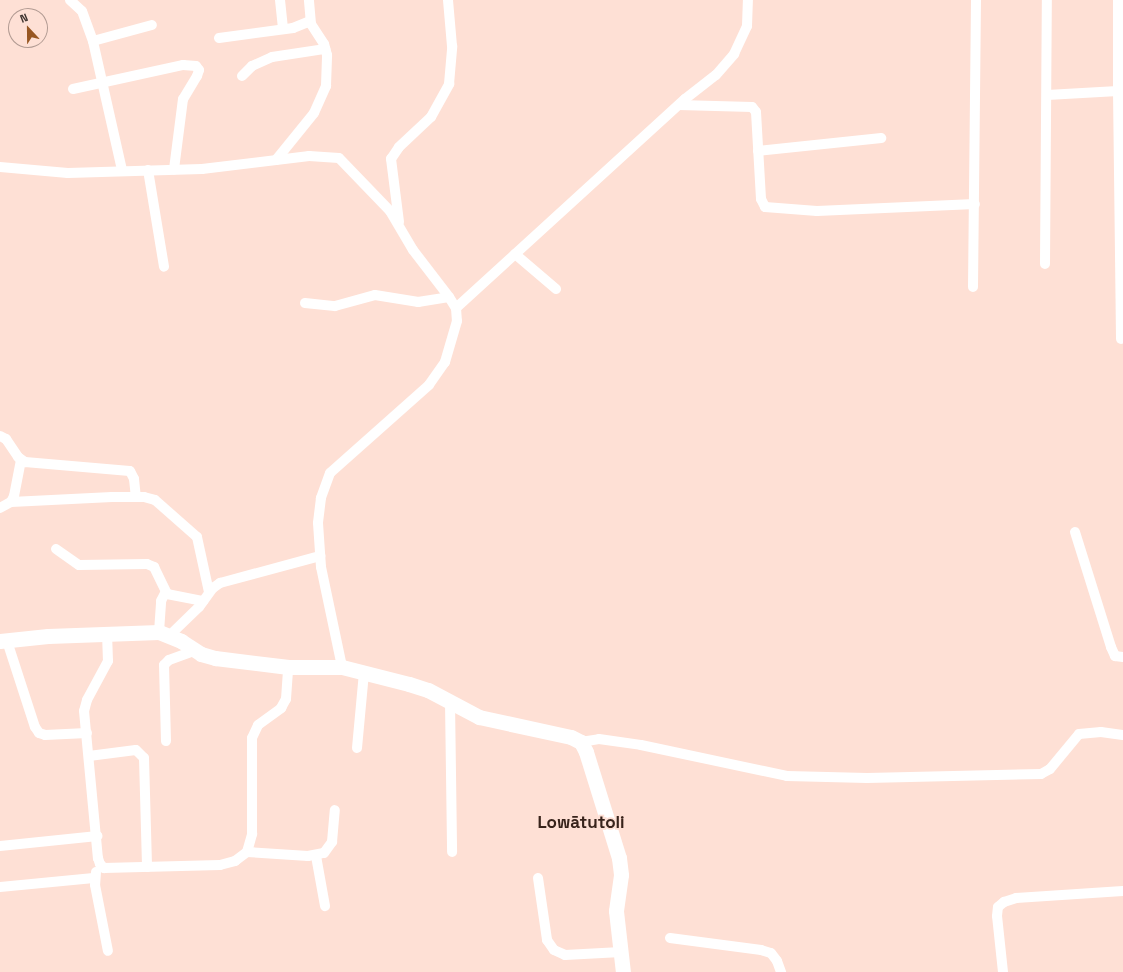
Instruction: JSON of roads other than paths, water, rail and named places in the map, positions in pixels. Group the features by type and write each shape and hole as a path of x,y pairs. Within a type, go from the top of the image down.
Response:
{"street":[{"path":"70,0 82,11 93,41 122,170"},
{"path":"280,0 283,29"},
{"path":"276,160 322,100 327,75 325,49 310,21 309,0"},
{"path":"399,226 391,159 399,147 431,117 447,89 453,64 448,0"},
{"path":"456,308 679,105 716,75 734,54 748,26 748,0"},
{"path":"973,287 976,0"},
{"path":"1045,264 1047,0"},
{"path":"1118,0 1121,91 1122,339"},
{"path":"219,38 283,29 310,21"},
{"path":"93,41 152,24"},
{"path":"242,76 252,66 272,57 325,49"},
{"path":"73,89 103,84 183,65 196,66 199,70 197,76 183,98 174,169"},
{"path":"1047,95 1121,91"},
{"path":"679,105 752,107 756,112 761,200 765,207 817,211 975,204"},
{"path":"758,151 882,138"},
{"path":"0,167 68,173 122,170 202,169 309,156 339,158 390,211 413,250 449,297 456,308 455,331 445,362 429,385 330,473 321,498 318,523 320,556 342,667"},
{"path":"148,170 164,267"},
{"path":"515,254 556,289"},
{"path":"305,304 336,306 375,295 418,302 449,297"},
{"path":"0,436 6,439 21,460 66,467 130,471 134,479 136,497"},
{"path":"11,502 21,460"},
{"path":"0,508 11,502 136,497 155,500 192,530 196,537 209,592"},
{"path":"1075,532 1111,647 1115,656 1123,657"},
{"path":"56,549 79,565 147,564 154,567 165,593 161,601 164,634"},
{"path":"164,634 203,601 209,592 220,584 320,556"},
{"path":"165,593 203,601"},
{"path":"107,633 108,661 87,700 84,711 100,864 94,878 108,951"},
{"path":"87,733 45,735 39,733 3,641 107,633 164,634 194,651 215,658 288,666 342,667 428,690 479,717 560,734 581,742 599,739 641,744 787,776 867,778 1041,774 1050,769 1079,734 1101,732 1123,735"},
{"path":"166,741 164,665 169,660 194,651"},
{"path":"247,852 252,834 252,738 258,725 281,708 286,699 288,666"},
{"path":"357,748 364,673"},
{"path":"450,702 452,852"},
{"path":"581,742 593,768 620,858 621,875 616,912 623,972"},
{"path":"89,756 136,750 144,758 147,867"},
{"path":"100,864 112,868 220,865 234,861 247,852 316,856 329,849 332,842 334,810"},
{"path":"0,846 97,836"},
{"path":"316,856 326,906"},
{"path":"0,886 94,878"},
{"path":"538,878 547,940 554,950 565,955 621,952"},
{"path":"1003,972 997,916 998,907 1004,902 1016,898 1123,891"},
{"path":"670,938 762,950 770,954 777,961 781,972"}],"district":[{"name":"Lowātutoli","path":"581,823"}]}
